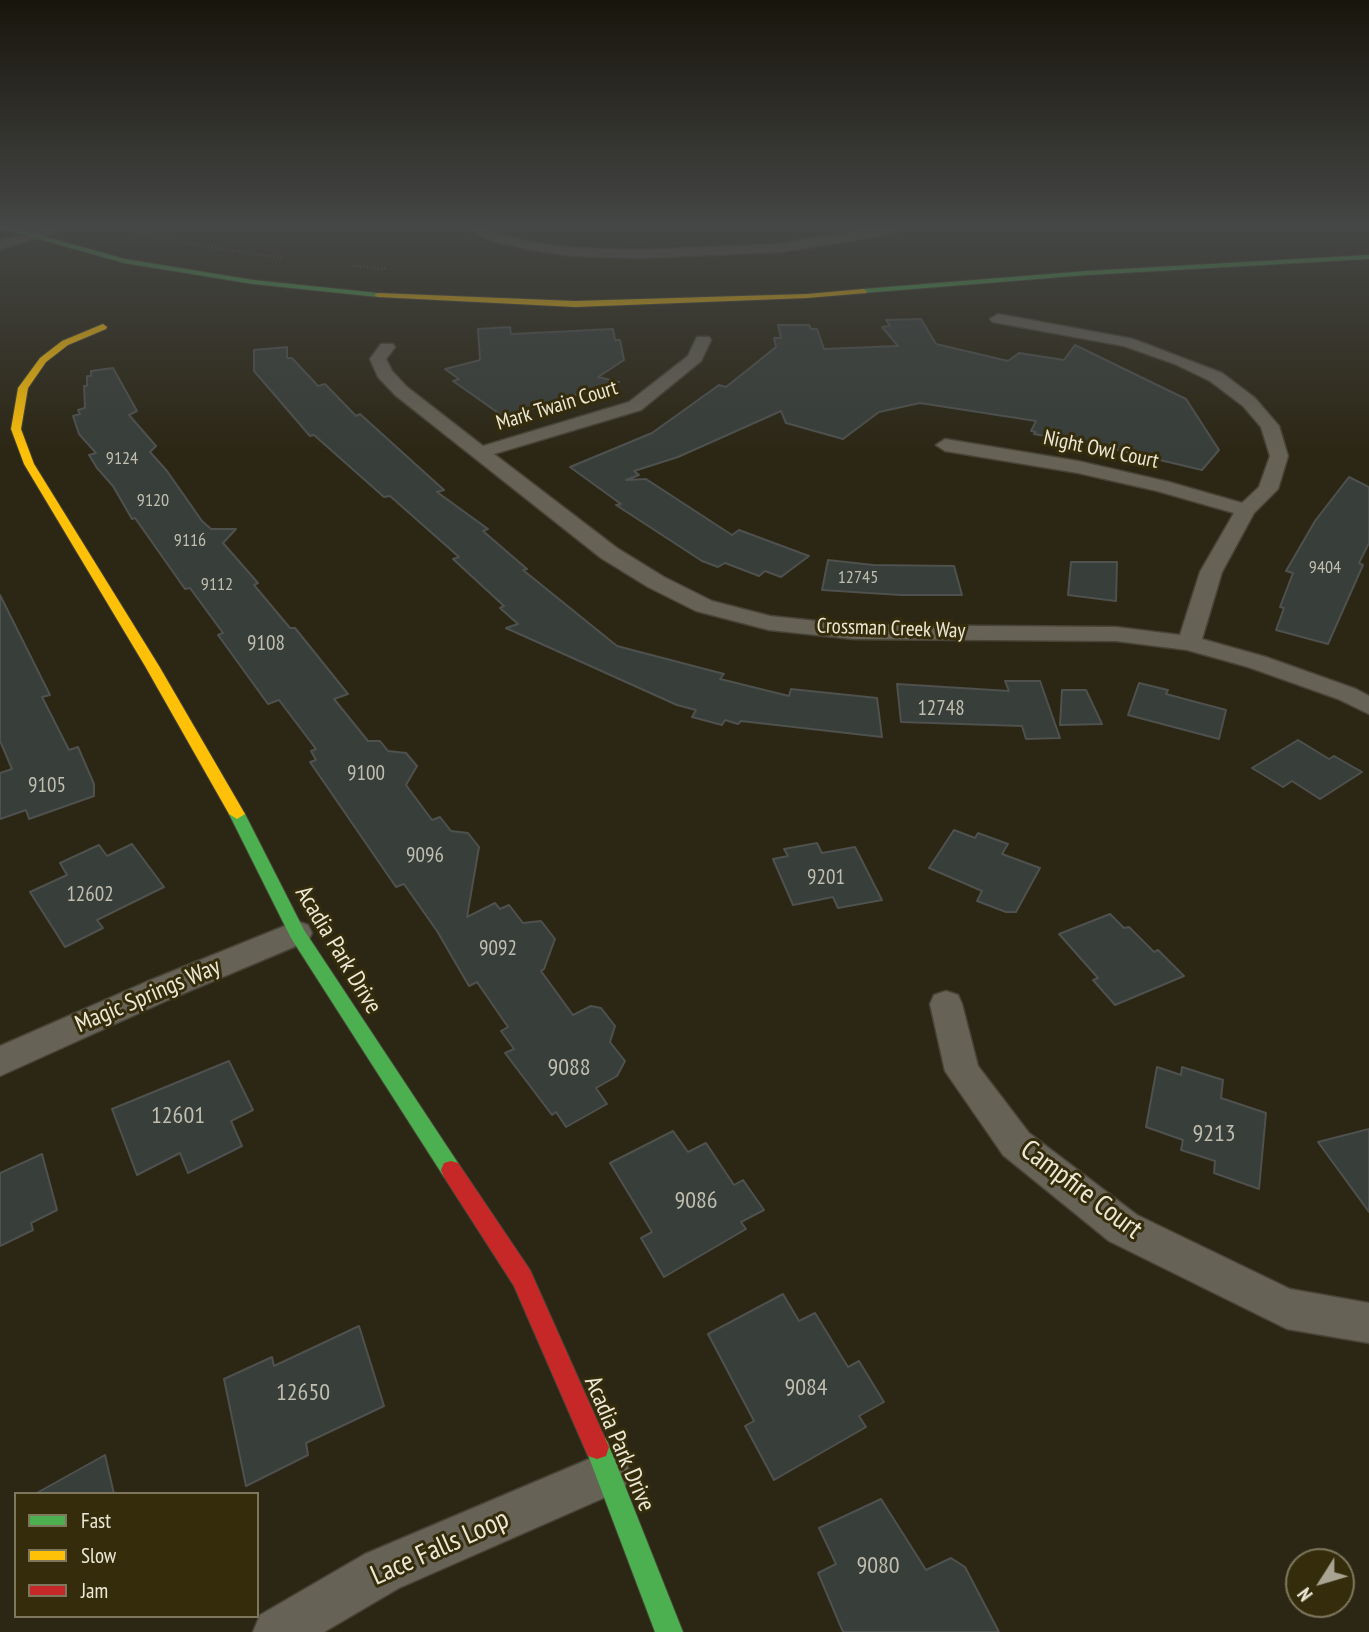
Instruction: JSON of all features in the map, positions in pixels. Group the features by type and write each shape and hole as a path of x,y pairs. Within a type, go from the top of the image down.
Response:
{"main road":[{"path":"473,300 575,304 686,300"},
{"name":"Acadia Park Drive","path":"103,327 65,343 43,360 23,388 16,429 29,464 227,794 297,933 522,1278 608,1473 669,1632"}],"street":[{"path":"998,319 1127,342 1216,377 1238,394 1270,426 1279,456 1268,489 1246,510 1211,572 1189,643"},
{"name":"Mark Twain Court","path":"481,452 635,406 695,358 703,340"},
{"name":"Crossman Creek Way","path":"387,347 378,359 384,373 401,391 481,452 554,513 609,553 656,582 704,606 769,623 854,632 1116,634 1189,643 1257,662 1347,694 1369,706"},
{"name":"Night Owl Court","path":"945,444 1078,467 1162,486 1246,510"},
{"name":"Magic Springs Way","path":"0,1062 158,991 297,933"},
{"name":"Campfire Court","path":"946,1004 962,1071 1016,1144 1123,1227 1287,1309 1369,1323"},
{"name":"Lace Falls Loop","path":"277,1632 382,1571 608,1473"}],"building":[{"path":"921,319 936,344 1008,361 1019,353 1064,360 1075,345 1186,399 1219,450 1202,470 1105,447 1034,434 1036,432 1031,431 1036,421 920,403 879,412 843,439 786,423 781,411 678,457 634,471 639,475 626,480 646,479 732,535 739,530 809,556 781,577 765,571 759,576 725,563 718,567 702,561 616,505 621,504 570,467 652,433 719,385 726,387 776,347 774,338 781,338 778,325 809,325 811,329 817,329 824,349 898,346 882,327 890,326 886,320"},
{"path":"510,327 511,334 613,329 615,340 620,340 624,360 598,377 619,382 504,417 453,381 459,379 445,369 480,360 478,329"},
{"path":"287,347 287,358 292,358 318,386 325,384 356,416 360,414 444,490 437,492 488,529 483,531 527,569 523,570 617,646 724,674 720,679 789,696 791,689 877,698 882,737 741,721 738,724 725,720 722,725 692,717 696,710 677,705 506,628 518,624 500,608 504,606 453,559 459,557 390,496 384,497 314,435 310,436 254,371 254,350"},
{"path":"113,368 137,411 129,415 156,446 150,452 167,471 202,521 211,529 236,529 223,543 258,583 254,585 290,628 295,628 348,694 334,699 368,741 380,741 388,751 406,753 417,766 406,785 432,820 440,817 451,831 468,833 479,847 467,917 495,903 500,909 509,905 523,923 541,921 555,939 541,971 573,1015 591,1006 601,1008 615,1026 610,1042 625,1061 617,1076 596,1088 607,1104 566,1127 556,1112 552,1115 505,1053 514,1049 501,1031 508,1027 477,982 469,986 437,931 404,884 396,887 310,762 316,760 311,751 316,749 279,700 268,704 218,635 223,633 190,588 185,589 135,518 132,519 113,486 97,468 89,455 96,453 79,434 73,416 80,414 78,410 85,408 84,386 87,386 87,376 91,376 91,371"},
{"path":"1349,477 1369,487 1369,543 1359,563 1363,565 1328,644 1276,630 1284,608 1280,607 1293,573 1286,571 1315,521"},
{"path":"828,560 873,565 954,566 962,595 901,595 822,590"},
{"path":"1071,562 1117,562 1116,601 1068,595"},
{"path":"0,595 50,695 42,697 69,750 78,747 94,784 94,796 29,819 26,810 0,819 0,773 12,769 0,741"},
{"path":"1005,681 1040,681 1060,738 1026,739 1022,726 901,722 897,684 1009,691"},
{"path":"1139,683 1168,690 1166,694 1226,710 1219,739 1128,715"},
{"path":"1062,690 1086,690 1102,724 1060,725"},
{"path":"1298,740 1329,759 1334,756 1362,772 1320,799 1292,781 1283,787 1252,768"},
{"path":"954,830 975,838 978,833 1008,844 1002,854 1040,868 1016,912 1006,912 977,901 982,891 929,868"},
{"path":"817,843 822,853 855,847 882,900 838,908 833,897 793,905 773,859 788,856 784,849"},
{"path":"132,844 164,887 97,920 103,928 65,947 30,892 67,875 60,863 99,845 107,856"},
{"path":"1110,914 1124,928 1129,927 1154,952 1158,950 1184,976 1115,1005 1093,980 1098,978 1059,934"},
{"path":"229,1061 253,1110 231,1121 242,1146 188,1173 180,1153 137,1175 112,1109"},
{"path":"1157,1067 1181,1075 1182,1067 1223,1080 1221,1098 1266,1113 1259,1189 1214,1173 1215,1161 1181,1150 1183,1140 1146,1127"},
{"path":"1369,1129 1369,1212 1318,1142"},
{"path":"673,1131 688,1152 706,1143 734,1185 743,1180 764,1210 741,1222 746,1229 664,1277 641,1238 652,1232 610,1163"},
{"path":"42,1154 57,1210 31,1223 33,1230 0,1246 0,1173"},
{"path":"783,1294 799,1321 815,1313 848,1367 859,1361 884,1402 859,1416 866,1427 774,1480 745,1426 754,1421 708,1334"},
{"path":"359,1326 384,1406 306,1443 308,1455 246,1486 224,1379 272,1357 274,1366"},
{"path":"105,1455 114,1492 39,1492"},
{"path":"881,1499 926,1570 951,1558 965,1567 999,1632 843,1632 818,1573 836,1564 819,1528"}],"traffic: fast":[{"path":"237,814 297,933 451,1170"},
{"path":"597,1447 669,1632"}],"traffic: slow":[{"path":"491,300 575,304 686,300"},
{"path":"103,327 65,343 43,360 23,388 16,429 29,464 152,666 237,814"}],"traffic: jam":[{"path":"451,1170 522,1278 597,1447"}]}
